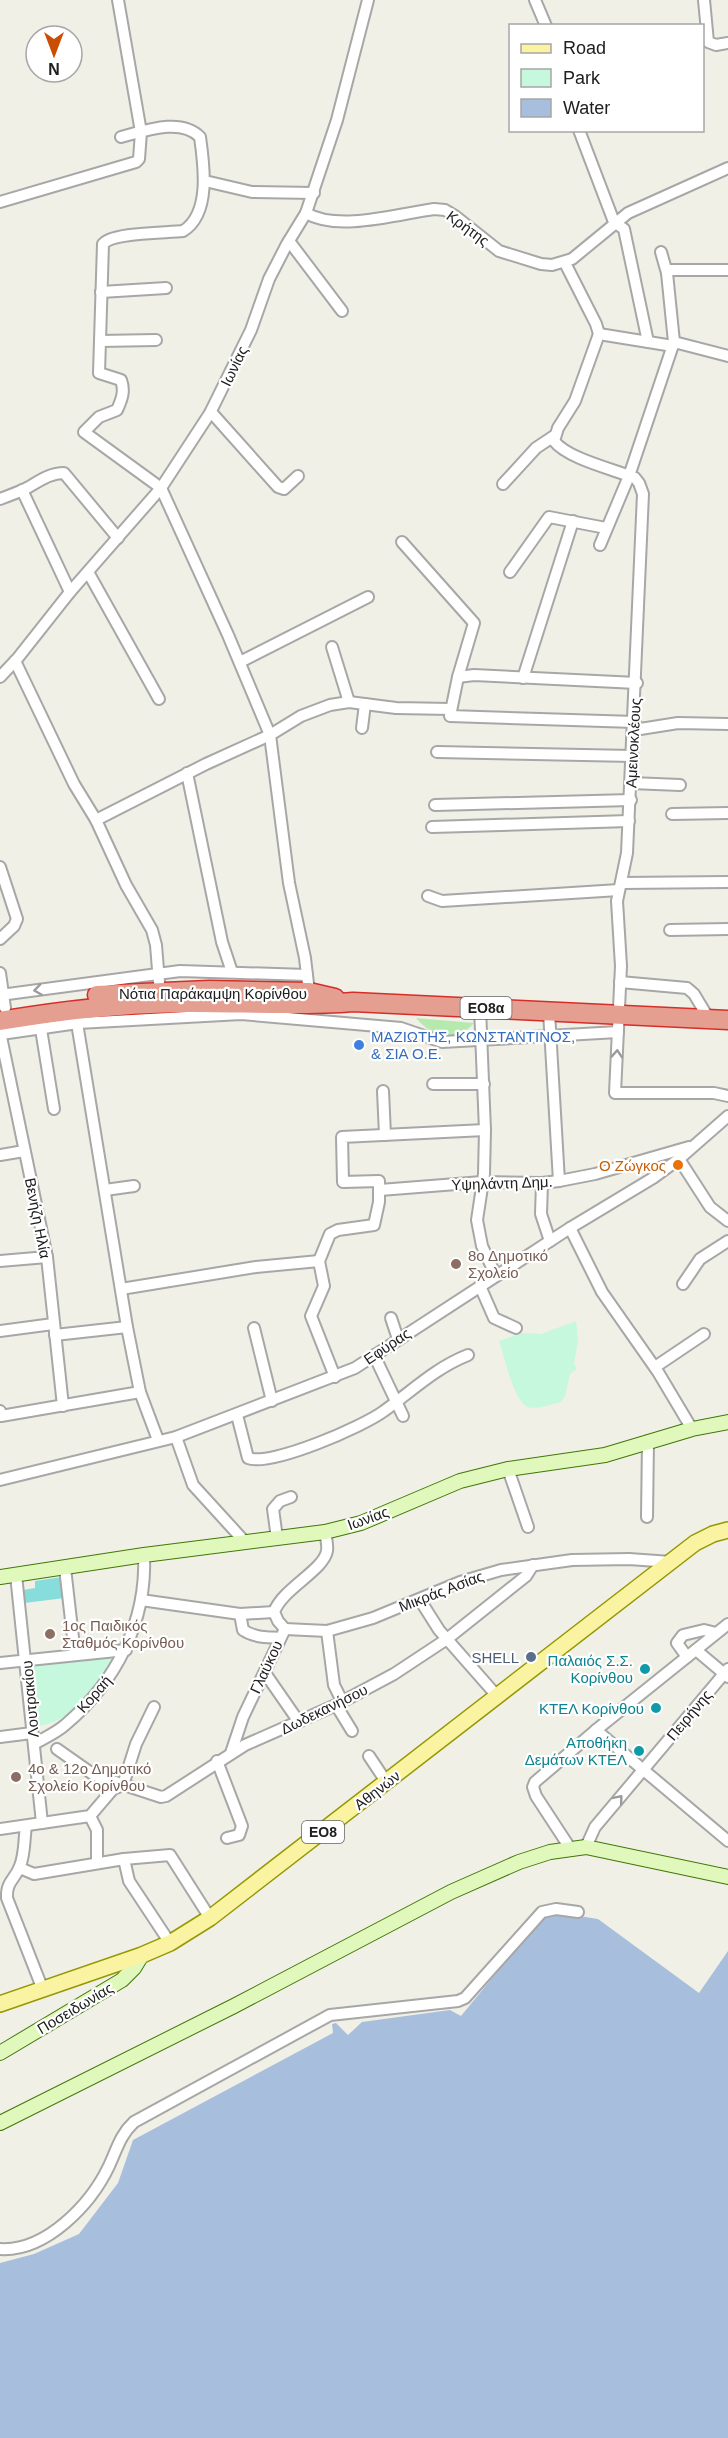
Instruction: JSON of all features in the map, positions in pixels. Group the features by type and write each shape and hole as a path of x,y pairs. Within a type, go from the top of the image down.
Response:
{"highway":[{"name":"Νότια Παράκαμψη Κορίνθου","path":"1,1013 168,990 308,983 353,1002"},
{"name":"Νότια Παράκαμψη Κορίνθου","path":"1,1013 40,1021 73,1004 149,1004 242,1009 353,1002 549,1012 619,1024 728,1020"}],"main road":[{"name":"Αθηνών","path":"0,2004 142,1954 170,1942 210,1918 695,1543 728,1530"}],"street":[{"path":"0,202 136,162 141,153 141,132 118,0"},
{"name":"Ιωνίας","path":"0,677 70,592 161,488 211,412 251,330 269,279 306,213 314,193 337,120 368,0"},
{"path":"536,0 545,24"},
{"path":"704,0 708,42 716,45 728,43"},
{"path":"73,1004 180,971 232,972 308,983 289,883 270,735 240,662 161,488 84,432 99,417 117,410 122,401 124,387 121,380 99,373 103,244 106,240 183,231 195,221 205,181 200,137 192,130 182,127 121,137"},
{"path":"580,132 614,222 624,228 648,342"},
{"path":"503,484 536,448 554,436 575,401 599,334 565,263 572,260 614,222 628,213 728,171"},
{"path":"205,181 252,192 314,193"},
{"name":"Κρήτης","path":"306,213 316,219 332,222 357,221 434,208 445,210 499,251 541,264 565,263"},
{"path":"289,241 342,311"},
{"path":"600,545 629,476 674,344 667,273 661,252"},
{"path":"667,273 671,270 728,270"},
{"path":"101,292 166,288"},
{"path":"599,334 674,344 728,356"},
{"path":"100,341 156,340"},
{"path":"211,412 279,487 284,489 298,476"},
{"path":"554,436 558,446 629,476"},
{"path":"0,499 45,477 64,473 118,538"},
{"name":"Αμεινοκλέους","path":"629,476 639,483 643,494 632,783 627,853 617,912 621,945 615,1093 714,1093 728,1096"},
{"path":"22,490 70,592"},
{"path":"510,572 549,517 606,528"},
{"path":"523,678 573,521"},
{"path":"402,542 474,622 450,712"},
{"path":"88,572 159,699"},
{"path":"240,662 368,597"},
{"path":"332,647 349,702"},
{"path":"15,661 74,784 96,820 122,877 152,930 159,978"},
{"path":"458,677 474,675 636,683"},
{"path":"96,820 270,735 301,716 342,702 634,726 678,723 728,724"},
{"path":"362,728 365,704"},
{"path":"437,752 633,756"},
{"path":"187,774 222,942 232,972"},
{"path":"632,783 680,785"},
{"path":"435,805 630,800"},
{"path":"672,814 728,813"},
{"path":"432,827 629,821"},
{"path":"0,867 17,919 14,926 0,939"},
{"path":"428,897 442,901 620,887 728,882"},
{"path":"670,930 728,929"},
{"name":"Βενήζη Ηλία","path":"0,973 1,1013 24,1150 47,1257 63,1406"},
{"path":"620,982 687,988 694,994 709,1019"},
{"path":"73,1004 159,1016 242,1009 390,1027 414,1031 431,1040 442,1042 550,1038 619,1024"},
{"path":"73,1004 127,1327 140,1392 158,1440"},
{"path":"390,1027 392,1004"},
{"path":"480,1008 485,1130 477,1220 479,1234 496,1276"},
{"path":"549,1012 559,1182"},
{"path":"40,1021 47,1078 54,1109"},
{"path":"434,1084 484,1084"},
{"path":"383,1091 385,1135"},
{"name":"Εφύρας","path":"0,1480 176,1437 355,1368 570,1228 653,1178 680,1159 728,1116"},
{"path":"335,1377 311,1316 324,1286 319,1262 330,1234 338,1230 374,1225 380,1190 379,1182 343,1182 342,1137 485,1130"},
{"name":"Υψηλάντη Δημ.","path":"380,1190 482,1182 559,1182 693,1146"},
{"path":"0,1155 24,1150"},
{"path":"680,1159 710,1207 728,1221"},
{"path":"542,1183 541,1214 550,1241"},
{"path":"105,1190 134,1186"},
{"path":"570,1228 602,1292 655,1367 692,1428"},
{"path":"683,1284 700,1259 728,1241"},
{"path":"0,1261 47,1257"},
{"path":"121,1288 256,1267 319,1262"},
{"path":"480,1286 494,1318 516,1328"},
{"path":"391,1318 398,1339"},
{"path":"0,1331 127,1327"},
{"path":"254,1328 272,1401"},
{"path":"655,1367 704,1334"},
{"path":"374,1355 403,1416"},
{"path":"237,1415 248,1458 263,1460 313,1445 352,1429 384,1411 438,1369 468,1355"},
{"path":"1,1414 140,1392"},
{"name":"Ιωνίας","path":"0,1577 144,1555 325,1532 361,1523 460,1481 508,1469 605,1455 692,1428 728,1422"},
{"path":"176,1437 193,1485 245,1542"},
{"path":"647,1517 648,1442"},
{"path":"508,1469 528,1527"},
{"path":"277,1538 273,1509 280,1501 291,1497"},
{"path":"141,1600 240,1614 274,1612 286,1594 324,1558 328,1546 325,1532"},
{"name":"Κοραή","path":"34,1744 64,1726 107,1683 126,1650 136,1623 141,1600 144,1555"},
{"name":"Μικράς Ασίας","path":"240,1614 243,1630 253,1636 327,1631 373,1618 501,1569 572,1560 629,1559 671,1562"},
{"name":"Δωδεκανήσου","path":"57,1749 94,1775 161,1797 245,1745 339,1703 394,1674 447,1639 526,1576 533,1565"},
{"path":"65,1568 75,1654"},
{"name":"Λουτρακίου","path":"16,1575 42,1823"},
{"path":"420,1600 447,1639 497,1696"},
{"name":"Γλαύκου","path":"231,1753 243,1717 283,1633 274,1612"},
{"path":"570,1848 536,1796 533,1787 535,1782 728,1624"},
{"path":"716,1633 704,1630 682,1635 677,1643 727,1673"},
{"path":"327,1631 334,1685 339,1703 352,1731"},
{"path":"0,1663 126,1650"},
{"path":"265,1673 299,1722"},
{"name":"Πειρήνης","path":"586,1847 595,1827 727,1673"},
{"path":"0,1829 90,1815 113,1789 123,1785 136,1744 154,1707"},
{"path":"596,1730 728,1841"},
{"path":"0,1737 32,1732"},
{"path":"369,1756 387,1783"},
{"path":"217,1761 242,1826 239,1834 227,1838"},
{"path":"90,1815 97,1830 97,1863"},
{"path":"26,1826 20,1868 3,1890 43,1990"},
{"path":"0,2123 234,2006 354,1941 484,1876 519,1862 570,1848 586,1847 728,1877"},
{"path":"20,1868 34,1874 123,1859 170,1855 210,1918"},
{"path":"123,1859 129,1881 170,1942"},
{"path":"0,2249 20,2247 49,2235 74,2216 97,2187 125,2131 134,2122 330,2015 458,2001 465,1998 542,1912 556,1909 579,1912"},
{"name":"Ποσειδωνίας","path":"0,2054 122,1980 134,1968 142,1954"}],"green space":[{"path":"416,1018 474,1023 459,1034 444,1036 430,1030"},
{"path":"576,1321 578,1341 574,1363 577,1369 570,1374 565,1396 561,1402 528,1407 518,1397 514,1388 499,1341 522,1333 541,1334"},
{"path":"116,1653 93,1688 74,1708 64,1717 39,1726 35,1719 31,1665"}],"shaded area":[{"path":"62,1577 65,1598 24,1603 23,1590 35,1588 35,1581"}],"water":[{"path":"547,1911 598,1919 699,1993 728,1951 728,2438 0,2438 0,2263 34,2254 79,2234 118,2183 133,2140 333,2033 332,2024 336,2023 348,2035 362,2022 450,2010 461,2016"}],"place":[{"name":"ΜΑΖΙΩΤΗΣ, ΚΩΝΣΤΑΝΤΙΝΟΣ, & ΣΙΑ Ο.Ε.","path":"359,1045"},
{"name":"Ο Ζώγκος","path":"678,1165"},
{"name":"8ο Δημοτικό Σχολείο","path":"456,1264"},
{"name":"1ος Παιδικός Σταθμός Κορίνθου","path":"50,1634"},
{"name":"SHELL","path":"531,1657"},
{"name":"Παλαιός Σ.Σ. Κορίνθου","path":"645,1669"},
{"name":"ΚΤΕΛ Κορίνθου","path":"656,1708"},
{"name":"Αποθήκη Δεμάτων ΚΤΕΛ","path":"639,1751"},
{"name":"4ο & 12ο Δημοτικό Σχολείο Κορίνθου","path":"16,1777"}]}
